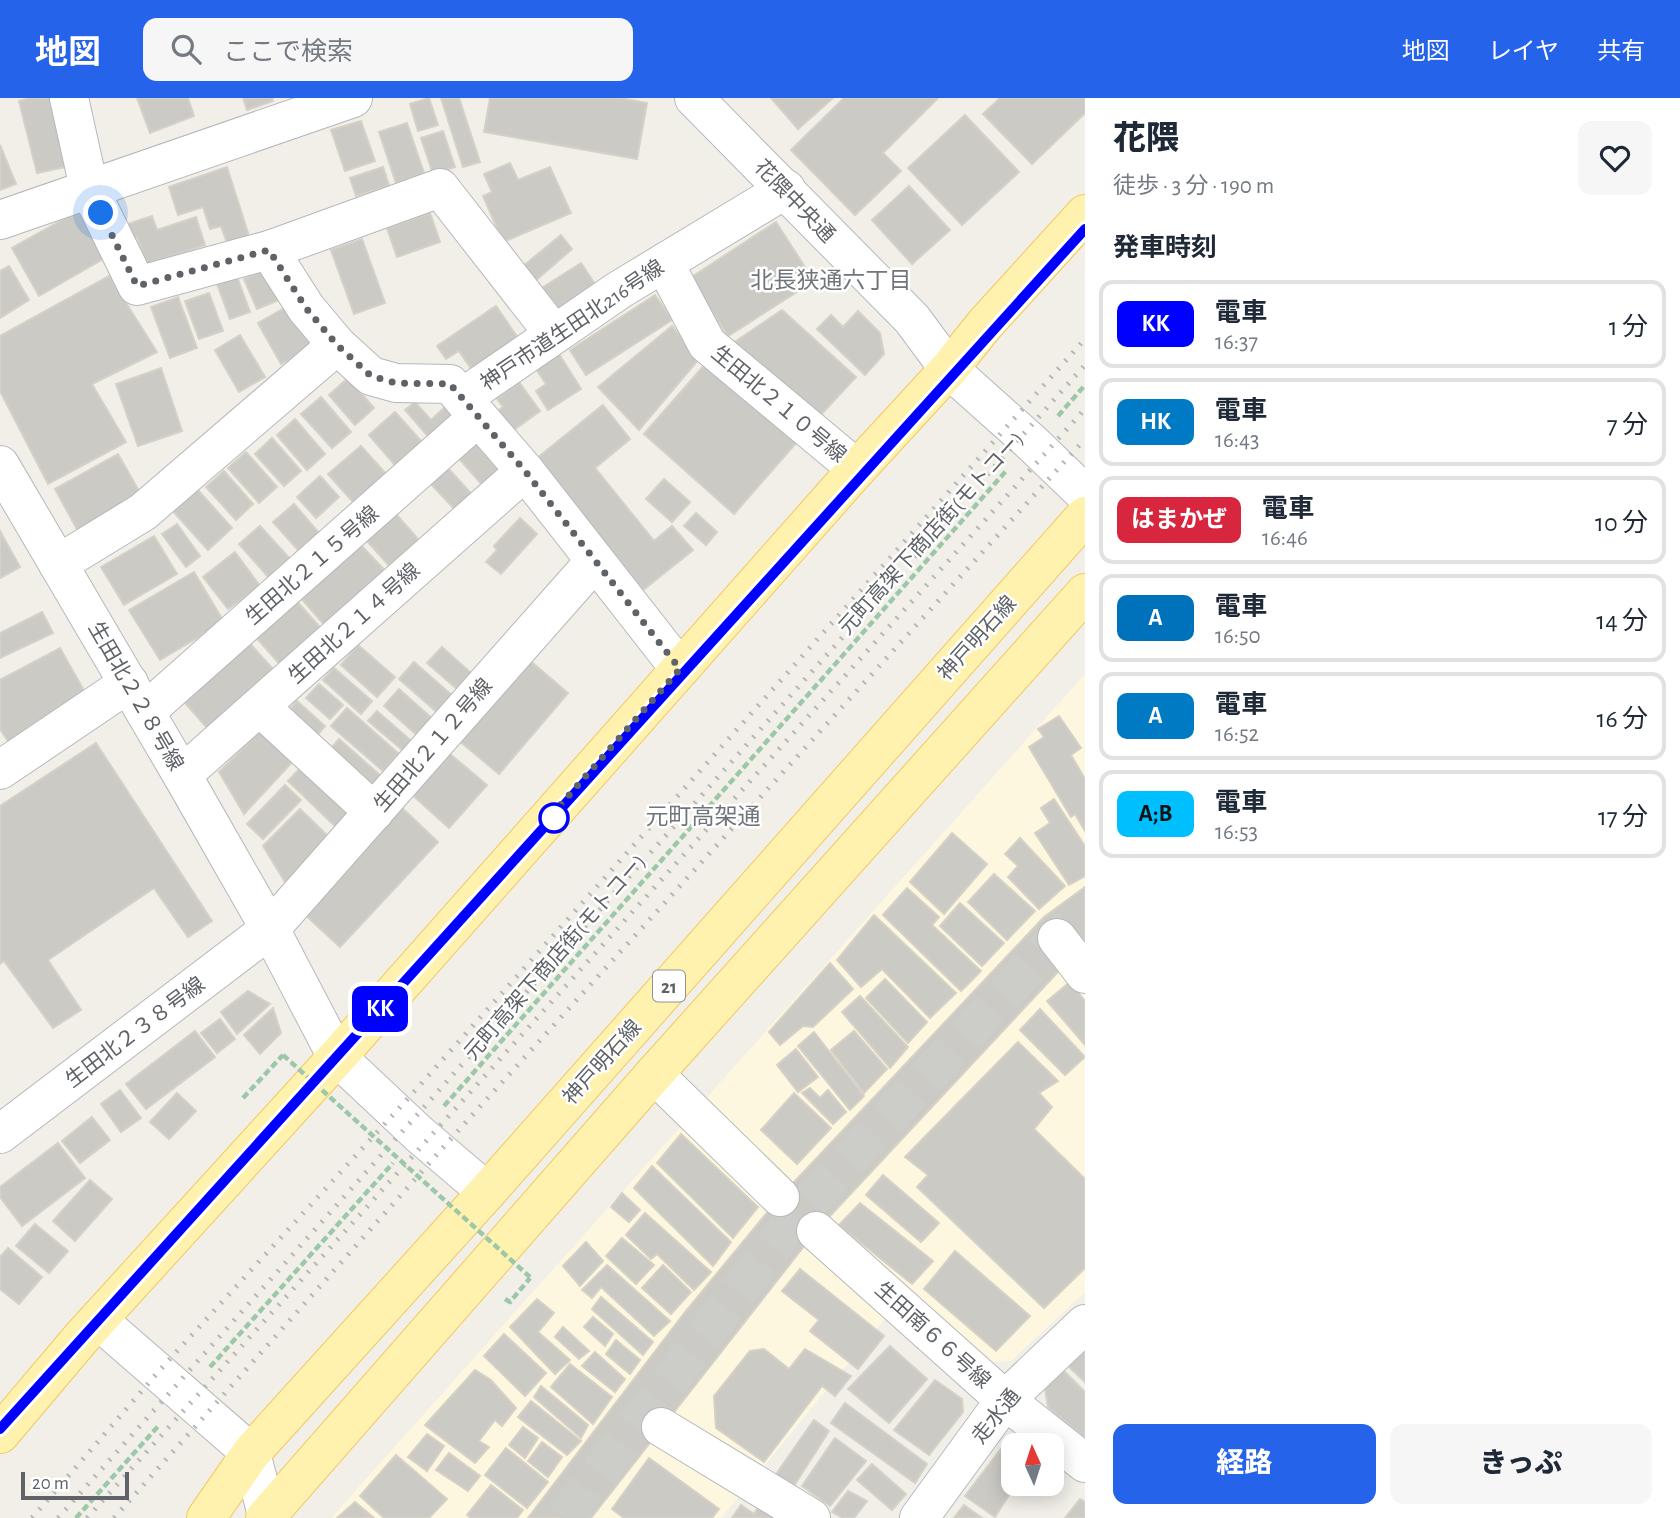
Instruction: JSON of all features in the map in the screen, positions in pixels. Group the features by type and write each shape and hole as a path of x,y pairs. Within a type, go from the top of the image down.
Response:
{"main road":[{"path":"0,1434 98,1320 337,1058 857,468 949,369 985,324 1085,214"},
{"name":"神戸明石線","path":"206,1518 251,1453 1085,516"},
{"name":"21","path":"268,1517 654,1073 1085,593"}],"street":[{"path":"69,98 89,188 137,286 269,250 440,188 554,334"},
{"path":"0,220 353,98"},
{"name":"花隈中央通","path":"694,98 912,319 949,369 1085,494"},
{"name":"神戸市道生田北216号線","path":"269,250 306,308 337,345 371,376 396,383 450,384 470,407 554,334 619,290 786,189"},
{"name":"生田北２１０号線","path":"664,263 707,344 857,468"},
{"path":"58,564 143,512 337,345"},
{"path":"470,407 525,471 680,669"},
{"name":"生田北２１５号線","path":"0,770 137,698 470,407"},
{"name":"生田北２２８号線","path":"0,465 183,775 270,929 337,1058 486,1192"},
{"name":"生田北２１４号線","path":"183,775 525,471"},
{"name":"生田北２１２号線","path":"270,929 595,561"},
{"path":"260,707 374,812"},
{"name":"生田北２３８号線","path":"0,1134 270,929"},
{"path":"1057,938 1085,974"},
{"path":"654,1073 780,1197"},
{"name":"生田南６６号線","path":"816,1231 1005,1400 1085,1463"},
{"path":"98,1320 251,1453 268,1517"},
{"name":"走水通","path":"919,1518 1005,1400 1085,1324"},
{"path":"661,1427 811,1518"}],"path":[{"name":"元町高架下商店街(モトコー)","path":"76,1518 996,482 1085,386"},
{"path":"243,1098 283,1055 530,1277 510,1302"}],"shaded area":[{"path":"1085,674 1085,1292 1011,1361 993,1362 909,1290 721,1518 331,1518"}],"building":[{"path":"54,98 70,166 37,173 19,101"},
{"path":"137,98 188,98 194,116 150,133"},
{"path":"243,98 272,98 273,101 247,110"},
{"path":"429,98 438,125 418,131 410,104"},
{"path":"441,98 459,98 480,162 463,167"},
{"path":"490,98 620,98 647,103 637,159 484,132"},
{"path":"771,98 833,98 798,129"},
{"path":"844,98 938,98 883,153 901,171 855,215 791,150"},
{"path":"1000,98 1085,98 1085,113 1032,164 983,114"},
{"path":"965,115 1019,172 962,225 908,168"},
{"path":"361,121 375,161 345,171 331,130"},
{"path":"407,123 424,173 396,183 379,132"},
{"path":"443,131 455,167 433,174 421,138"},
{"path":"0,145 16,184 0,190"},
{"path":"510,163 518,180 550,167 571,213 503,242 483,196 492,192 484,174"},
{"path":"227,167 249,236 227,243 221,226 210,229 203,207 178,215 169,187"},
{"path":"383,167 389,185 356,196 350,178"},
{"path":"909,186 950,230 912,264 872,220"},
{"path":"78,211 105,258 39,296 12,248"},
{"path":"430,213 440,242 397,257 387,228"},
{"path":"152,216 157,230 196,217 205,245 147,264 137,237 132,238 128,224"},
{"path":"776,222 814,281 728,336 690,278"},
{"path":"561,235 572,249 535,281 522,267"},
{"path":"362,239 385,303 354,314 331,250"},
{"path":"581,263 599,290 558,317 540,289"},
{"path":"9,266 29,300 0,318 0,271"},
{"path":"271,267 284,298 257,309 244,279"},
{"path":"109,276 157,352 92,384 126,442 48,484 0,391 0,336"},
{"path":"237,277 250,312 230,319 217,284"},
{"path":"209,293 223,331 199,339 185,301"},
{"path":"655,295 672,320 586,375 570,350"},
{"path":"178,297 197,348 170,358 151,307"},
{"path":"291,304 315,345 281,364 258,323"},
{"path":"496,306 518,338 472,370 459,351 446,359 437,346"},
{"path":"782,310 856,377 815,421 727,347"},
{"path":"858,311 880,333 884,354 865,375 817,329 831,315 843,327"},
{"path":"672,326 699,359 639,430 598,387"},
{"path":"240,335 265,377 239,392 215,350"},
{"path":"559,354 581,389 548,410 536,391 546,384 536,369"},
{"path":"707,362 797,442 734,514 644,434"},
{"path":"161,368 182,431 138,446 116,384"},
{"path":"348,378 374,408 355,425 329,395"},
{"path":"519,382 540,411 507,435 492,415 503,407 497,399"},
{"path":"321,397 351,432 332,448 301,414"},
{"path":"415,402 431,420 445,407 458,421 433,442 405,410"},
{"path":"603,405 630,439 595,468 654,541 672,526 693,550 643,590 536,459"},
{"path":"395,412 422,442 395,465 369,435"},
{"path":"295,419 325,454 307,470 277,435"},
{"path":"475,437 504,469 484,487 455,454"},
{"path":"272,438 301,471 284,486 255,454"},
{"path":"361,446 386,474 354,503 328,474"},
{"path":"246,452 277,487 259,503 228,468"},
{"path":"118,454 143,498 79,533 55,489"},
{"path":"445,465 477,500 460,515 428,481"},
{"path":"224,471 253,504 236,520 206,487"},
{"path":"320,476 339,497 316,518 297,497"},
{"path":"664,479 690,502 672,522 646,499"},
{"path":"197,489 232,528 208,550 172,510"},
{"path":"294,504 319,533 299,551 273,522"},
{"path":"696,513 717,532 706,545 684,526"},
{"path":"396,514 424,546 395,572 366,540"},
{"path":"520,518 537,534 501,574 486,562 497,550 494,546"},
{"path":"177,524 200,556 186,567 162,534"},
{"path":"260,526 292,561 271,580 239,544"},
{"path":"0,531 20,567 0,578"},
{"path":"154,536 177,574 124,605 101,567"},
{"path":"360,544 389,575 328,629 300,597"},
{"path":"235,552 260,586 228,609 203,577"},
{"path":"194,572 224,622 160,660 129,610"},
{"path":"294,598 326,634 285,670 253,634"},
{"path":"42,612 53,633 0,658 0,633"},
{"path":"246,639 280,677 214,736 180,697"},
{"path":"358,645 395,677 377,697 341,665"},
{"path":"442,647 471,673 457,689 427,663"},
{"path":"60,648 87,696 12,747 0,729 0,680"},
{"path":"528,659 568,693 499,774 458,740"},
{"path":"414,662 454,697 439,714 399,679"},
{"path":"334,668 372,701 361,714 323,680"},
{"path":"319,684 343,705 330,719 306,698"},
{"path":"399,689 434,720 419,737 384,706"},
{"path":"297,701 325,726 313,740 284,716"},
{"path":"347,708 398,753 383,771 331,726"},
{"path":"377,711 416,745 407,754 368,721"},
{"path":"1059,716 1081,748 1071,755 1085,779 1085,831 1075,814 1071,817 1029,747 1044,737 1038,729"},
{"path":"265,727 296,758 244,814 219,772"},
{"path":"339,739 381,776 370,790 327,753"},
{"path":"96,743 212,921 188,937 154,888 48,960 81,1010 53,1028 4,961 0,964 0,806"},
{"path":"444,749 487,785 449,828 408,791"},
{"path":"305,763 355,812 338,829 288,781"},
{"path":"285,785 301,800 263,839 247,824"},
{"path":"1054,799 1085,846 1085,876 1069,885 1035,833 1050,823 1041,808"},
{"path":"400,806 438,842 340,947 301,911"},
{"path":"300,809 329,837 287,885 263,846"},
{"path":"952,833 987,864 944,914 910,882"},
{"path":"1020,838 1065,886 1039,909 1008,877 1018,866 1005,854"},
{"path":"994,874 1035,911 1007,940 968,902"},
{"path":"1085,887 1085,947 1070,959 816,1231 591,1518 528,1518 685,1312 780,1197 1044,917"},
{"path":"907,888 939,917 932,925 981,971 961,991 883,915"},
{"path":"960,903 1004,943 982,966 940,926"},
{"path":"874,915 956,993 930,1018 882,969 861,987 837,960"},
{"path":"830,963 853,989 813,1027 803,1026 780,1045 769,1032"},
{"path":"885,979 927,1022 908,1043 866,998"},
{"path":"1070,982 1085,1001 1085,1045 1047,1001"},
{"path":"248,991 270,1004 237,1034 221,1012"},
{"path":"860,996 908,1047 890,1068 842,1012"},
{"path":"273,1008 281,1033 260,1054 244,1035"},
{"path":"1040,1009 1085,1057 1065,1075 1020,1030"},
{"path":"220,1019 235,1039 217,1053 201,1033"},
{"path":"195,1031 215,1057 146,1109 126,1084"},
{"path":"854,1031 887,1069 864,1093 831,1050"},
{"path":"814,1032 864,1096 850,1110 798,1046"},
{"path":"1018,1042 1058,1081 1039,1093 1052,1107 1034,1129 1085,1179 1085,1268 1044,1308 917,1187 928,1175 905,1157"},
{"path":"796,1049 818,1077 798,1092 777,1065"},
{"path":"810,1088 820,1098 828,1090 846,1112 833,1124 802,1093"},
{"path":"120,1090 141,1118 121,1132 101,1104"},
{"path":"177,1093 196,1111 169,1139 150,1122"},
{"path":"794,1093 831,1128 797,1164 761,1130"},
{"path":"92,1117 110,1140 80,1163 62,1141"},
{"path":"681,1134 758,1207 733,1238 657,1163"},
{"path":"58,1143 85,1178 22,1226 0,1197 0,1187"},
{"path":"652,1166 731,1242 713,1266 634,1188"},
{"path":"883,1175 939,1223 921,1242 866,1195"},
{"path":"90,1180 112,1199 75,1241 53,1221"},
{"path":"622,1193 640,1210 629,1222 611,1207"},
{"path":"860,1203 933,1261 912,1284 839,1225"},
{"path":"645,1213 711,1272 694,1290 657,1254 651,1259 626,1235"},
{"path":"35,1224 68,1251 49,1273 16,1246"},
{"path":"622,1238 654,1265 636,1284 606,1256"},
{"path":"586,1242 603,1261 580,1286 563,1266"},
{"path":"8,1248 42,1277 19,1304 0,1289 0,1257"},
{"path":"955,1251 1030,1316 996,1351 924,1289"},
{"path":"607,1265 670,1321 654,1336 601,1287 592,1298 582,1290"},
{"path":"663,1265 691,1292 671,1314 642,1288"},
{"path":"800,1269 884,1336 858,1369 810,1331 819,1320 782,1291"},
{"path":"601,1297 653,1342 643,1355 592,1309"},
{"path":"537,1299 554,1313 538,1332 570,1360 555,1374 510,1327"},
{"path":"593,1317 613,1334 605,1346 584,1327"},
{"path":"563,1327 589,1351 579,1359 555,1337"},
{"path":"504,1334 546,1373 525,1396 484,1356"},
{"path":"616,1340 640,1360 630,1374 606,1354"},
{"path":"890,1346 927,1379 889,1423 848,1389"},
{"path":"1085,1347 1085,1382 1067,1365"},
{"path":"764,1349 789,1369 805,1349 851,1376 835,1396 822,1386 764,1462 716,1428 714,1396 750,1351"},
{"path":"595,1352 625,1379 615,1392 582,1366"},
{"path":"570,1364 612,1397 593,1424 551,1387"},
{"path":"1062,1369 1085,1392 1085,1438 1048,1407 1045,1389"},
{"path":"475,1370 491,1380 516,1408 502,1426 495,1420 479,1441 489,1447 475,1463 425,1425"},
{"path":"935,1380 962,1399 963,1412 929,1455 894,1430"},
{"path":"541,1386 588,1425 581,1438 534,1397"},
{"path":"531,1401 581,1441 567,1455 518,1417"},
{"path":"845,1403 927,1464 915,1483 831,1423"},
{"path":"814,1420 829,1431 790,1492 772,1480"},
{"path":"523,1427 538,1438 525,1458 509,1445"},
{"path":"427,1434 444,1446 427,1471 408,1457"},
{"path":"835,1438 866,1461 830,1506 802,1486"},
{"path":"542,1442 562,1457 548,1477 528,1461"},
{"path":"506,1448 548,1482 527,1508 485,1475"},
{"path":"1001,1449 1001,1496 1008,1496 995,1517 965,1496"},
{"path":"449,1453 480,1476 468,1491 436,1470"},
{"path":"396,1455 447,1499 429,1518 384,1518 360,1496"},
{"path":"649,1458 719,1509 712,1518 624,1518 612,1509"},
{"path":"872,1464 906,1494 892,1510 857,1480"},
{"path":"491,1485 523,1510 517,1518 471,1518 467,1515"},
{"path":"848,1491 867,1501 854,1518 843,1518 832,1512"},
{"path":"1080,1499 1085,1502 1085,1518 1065,1518"},
{"path":"355,1502 374,1518 337,1518"},
{"path":"741,1505 754,1514 759,1506 777,1518 732,1518"},
{"path":"964,1505 982,1518 954,1518"}],"tunnel":[{"path":"564,1518 798,1214 1057,938 1085,917"}],"railway":[{"path":"32,1518 159,1371 412,1094 1085,339"},
{"path":"58,1518 1085,365"},
{"path":"87,1518 1085,409"},
{"path":"114,1518 457,1132 1085,439"}],"train":[{"name":"KK","path":"0,1429 1085,229"}],"district":[{"name":"北長狭通六丁目","path":"831,280"},
{"name":"元町高架通","path":"703,816"}],"route":[{"path":"101,213 137,286 269,250 306,308 337,345 371,376 396,383 450,384 525,471 680,669 556,810 554,818"}]}
